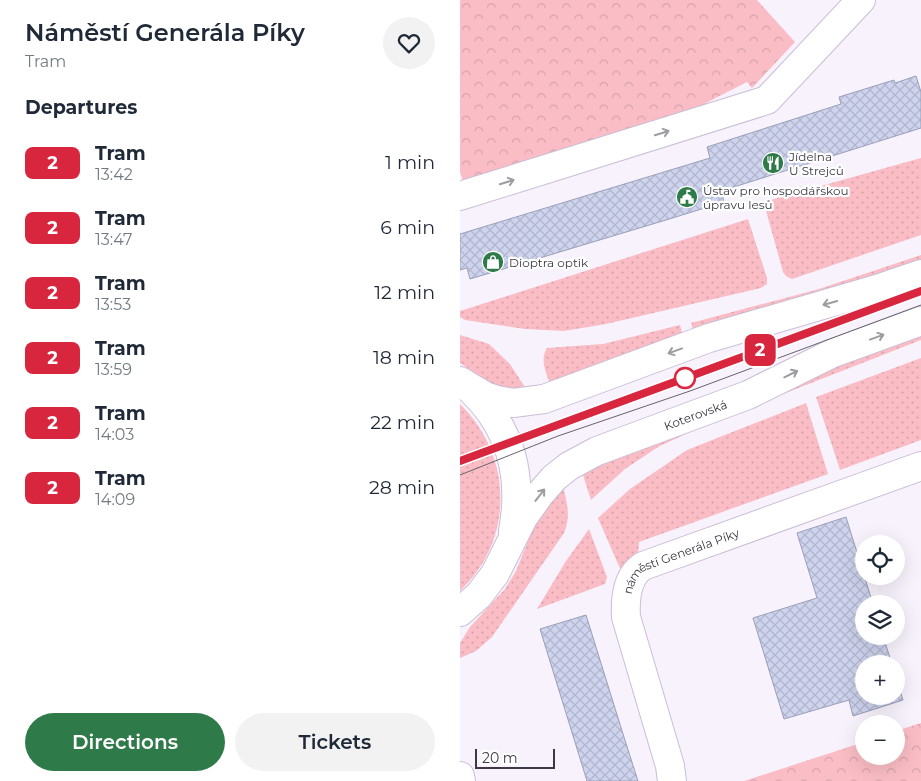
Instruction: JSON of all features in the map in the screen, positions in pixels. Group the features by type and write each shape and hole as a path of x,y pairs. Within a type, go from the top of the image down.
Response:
{"street":[{"path":"460,196 767,100 860,0"},
{"name":"Koterovská","path":"460,381 485,396 497,400 513,403 544,399 709,338 877,290 921,274"},
{"name":"Koterovská","path":"460,623 470,603 495,574 523,518 554,478 569,466 590,455 748,395 833,353 921,321"},
{"name":"Koterovská","path":"460,381 472,391 492,415 511,454 517,494 513,533 506,552"},
{"name":"náměstí Generála Píky","path":"672,781 670,766 626,618 627,596 630,580 634,574 643,566 921,466"},
{"path":"460,776 460,781"}],"green space":[{"path":"460,0 757,0 795,42 752,88 747,82 706,103 708,112 464,184 460,172"},
{"path":"921,158 921,235 792,279 786,276 783,272 765,207 767,201"},
{"path":"748,219 767,278 767,284 761,288 606,324 564,331 525,329 465,320 460,317 460,311"},
{"path":"921,255 921,267 695,336 691,323 819,289"},
{"path":"680,325 684,340 551,387 544,363 547,348 603,344"},
{"path":"921,327 921,340 724,417"},
{"path":"460,335 489,344 510,364 528,392 499,389 460,363"},
{"path":"921,358 921,440 840,470 816,397"},
{"path":"806,403 828,474 639,542 638,560 622,573 598,518 630,489 687,450"},
{"path":"460,404 477,425 490,448 498,472 500,498 498,523 491,547 478,570 460,591"},
{"path":"711,422 658,447 625,469 591,500 582,472 600,460"},
{"path":"563,486 568,515 564,533 492,637 476,651 460,658 460,643 470,627 505,589 516,571 536,521"},
{"path":"589,529 607,577 605,584 537,609 566,561"},
{"path":"921,723 921,781 744,781 855,745 855,765 905,765 905,728"}],"building":[{"path":"916,76 921,92 921,128 721,191 724,202 666,220 470,279 467,268 460,270 460,234 710,158 707,147 841,104 839,97 894,80 895,83"},
{"path":"846,517 855,546 855,585 867,585 870,595 855,595 855,645 886,645 889,655 855,655 855,705 887,705 853,716 849,700 784,719 753,618 817,598 797,533"},
{"path":"586,615 638,781 587,781 540,629"}],"tram line":[{"path":"460,461 921,291"},
{"name":"2","path":"460,461 921,291"},
{"path":"460,475 558,436 690,391 921,305"}],"place":[{"name":"Jídelna U Strejců","path":"773,163"},
{"name":"Ústav pro hospodářskou úpravu lesů","path":"687,197"},
{"name":"Dioptra optik","path":"493,262"}]}
